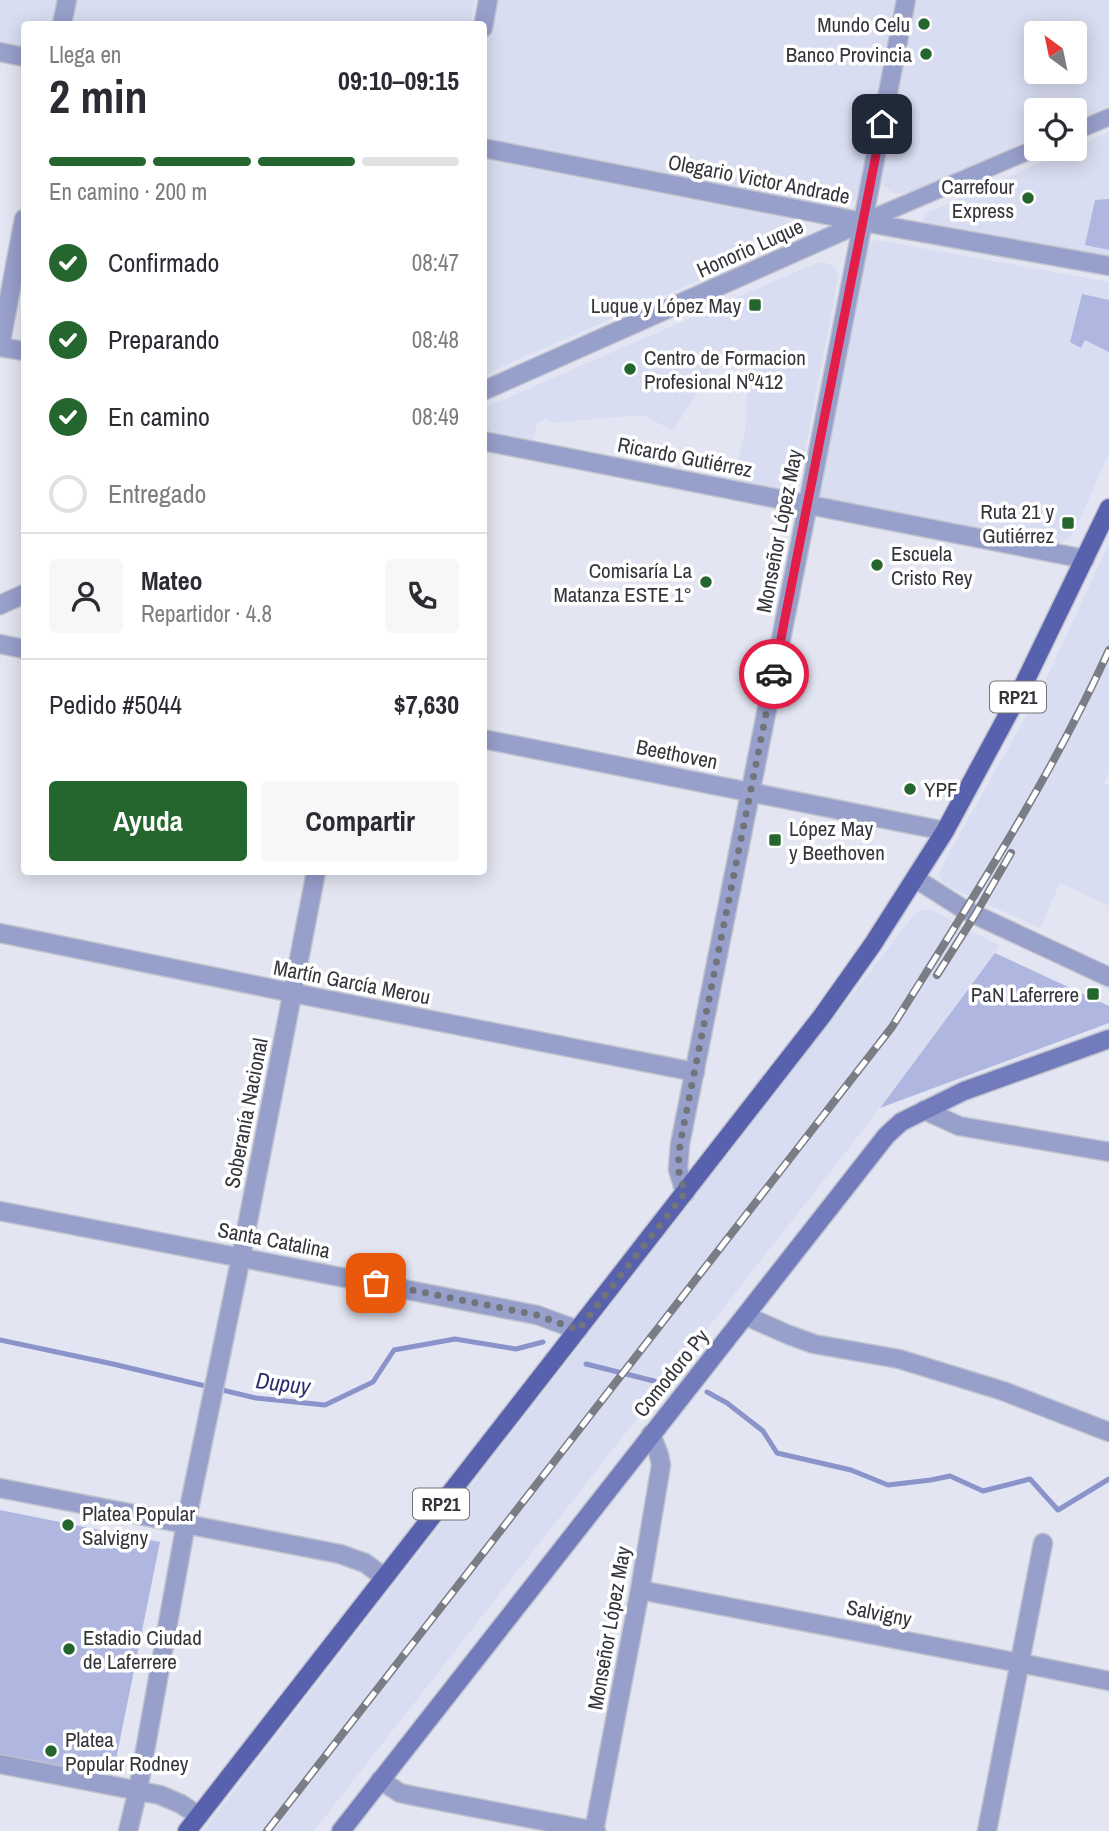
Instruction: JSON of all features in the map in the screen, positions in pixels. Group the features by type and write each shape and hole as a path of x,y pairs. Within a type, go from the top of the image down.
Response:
{"main road":[{"name":"RP21","path":"187,1831 822,1016 873,944 945,831 1019,694 1109,508"},
{"name":"Comodoro Py","path":"341,1831 886,1136 901,1122 964,1091 1109,1039"}],"street":[{"path":"63,21 67,0"},
{"path":"484,21 488,0"},
{"name":"Monseñor López May","path":"685,1193 678,1169 680,1144 906,0"},
{"path":"0,52 21,56"},
{"path":"1087,126 1109,117"},
{"name":"Olegario Victor Andrade","path":"487,149 863,222 1109,266"},
{"name":"Honorio Luque","path":"487,389 1024,153"},
{"path":"21,235 0,346 21,350"},
{"name":"Ricardo Gutiérrez","path":"487,442 1085,559"},
{"path":"0,605 21,595"},
{"path":"0,644 21,648"},
{"name":"Beethoven","path":"487,740 945,831"},
{"name":"Soberanía Nacional","path":"186,1523 315,875"},
{"path":"916,879 965,910 1109,977"},
{"name":"Martín García Merou","path":"0,933 695,1072"},
{"path":"924,1110 959,1126 1109,1152"},
{"name":"Santa Catalina","path":"0,1211 537,1315 578,1330"},
{"path":"746,1316 814,1344 899,1359 992,1387 1109,1432"},
{"name":"Monseñor López May","path":"595,1831 661,1465 651,1434"},
{"path":"0,1488 340,1554 365,1563 384,1577"},
{"path":"128,1831 138,1790 186,1523"},
{"path":"987,1831 1043,1543"},
{"name":"Salvigny","path":"640,1590 1109,1681"},
{"path":"0,1764 160,1795 199,1816"},
{"path":"380,1780 407,1795 595,1831"}],"shaded area":[{"path":"0,0 56,0 52,21 21,21 21,46 0,42"},
{"path":"75,0 475,0 472,21 71,21"},
{"path":"495,0 895,0 858,196 851,204 839,210 487,141 487,40"},
{"path":"913,0 1109,0 1109,105 1087,115 1087,98 1024,98 1024,142 906,193 896,194 882,184 880,178"},
{"path":"1109,132 1109,261 924,224 924,216 929,212 1044,161 1087,161 1087,142"},
{"path":"487,160 785,218 792,223 794,230 788,241 487,373"},
{"path":"1109,199 1109,250 1085,245 1095,200"},
{"path":"877,240 1109,282 1109,453 1077,526 1062,543 1053,544 826,501 819,496 817,491 867,243"},
{"path":"824,262 833,266 839,274 800,477 785,489 778,490 734,480 746,426 748,364 711,361 710,372 673,431 643,415 550,423 547,418 537,423 532,446 487,435 487,407 814,264"},
{"path":"1082,294 1109,300 1109,352 1085,340 1081,348 1070,342"},
{"path":"1109,543 1109,771 1104,783 1109,786 1109,906 1060,883 1040,928 949,887 939,875 1041,690"},
{"path":"921,910 932,910 1000,946 856,1139 314,1831 203,1831 910,920"},
{"path":"995,953 1109,1006 1109,1023 880,1108"},
{"name":"Estadio Ciudad de Laferrere","path":"0,1510 160,1542 112,1779 0,1757"}],"waterway":[{"name":"Dupuy","path":"0,1340 256,1398 325,1405 373,1382 394,1350 455,1339 516,1349 543,1342"},
{"path":"586,1364 658,1382 675,1380"},
{"path":"707,1392 727,1403 763,1431 777,1453 851,1470 888,1485 950,1476 983,1491 1030,1479 1058,1510 1109,1479"}],"railway":[{"path":"267,1831 892,1027 1034,795 1109,650"},
{"path":"937,975 1011,853"}],"way so far":[{"path":"376,1283 537,1315 578,1330 685,1193 678,1169 680,1144 774,674"}],"place":[{"name":"Mundo Celu","path":"924,24"},
{"name":"Banco Provincia","path":"926,54"},
{"name":"Carrefour Express","path":"1028,198"},
{"name":"Luque y López May","path":"755,305"},
{"name":"Centro de Formacion Profesional Nº412","path":"630,369"},
{"name":"Ruta 21 y Gutiérrez","path":"1068,523"},
{"name":"Escuela Cristo Rey","path":"877,565"},
{"name":"Comisaría La Matanza ESTE 1°","path":"706,582"},
{"name":"YPF","path":"910,789"},
{"name":"López May y Beethoven","path":"775,840"},
{"name":"PaN Laferrere","path":"1093,994"},
{"name":"Platea Popular Salvigny","path":"68,1525"},
{"name":"Estadio Ciudad de Laferrere","path":"69,1649"},
{"name":"Platea Popular Rodney","path":"51,1751"}],"route":[{"path":"774,674 882,124"}]}
